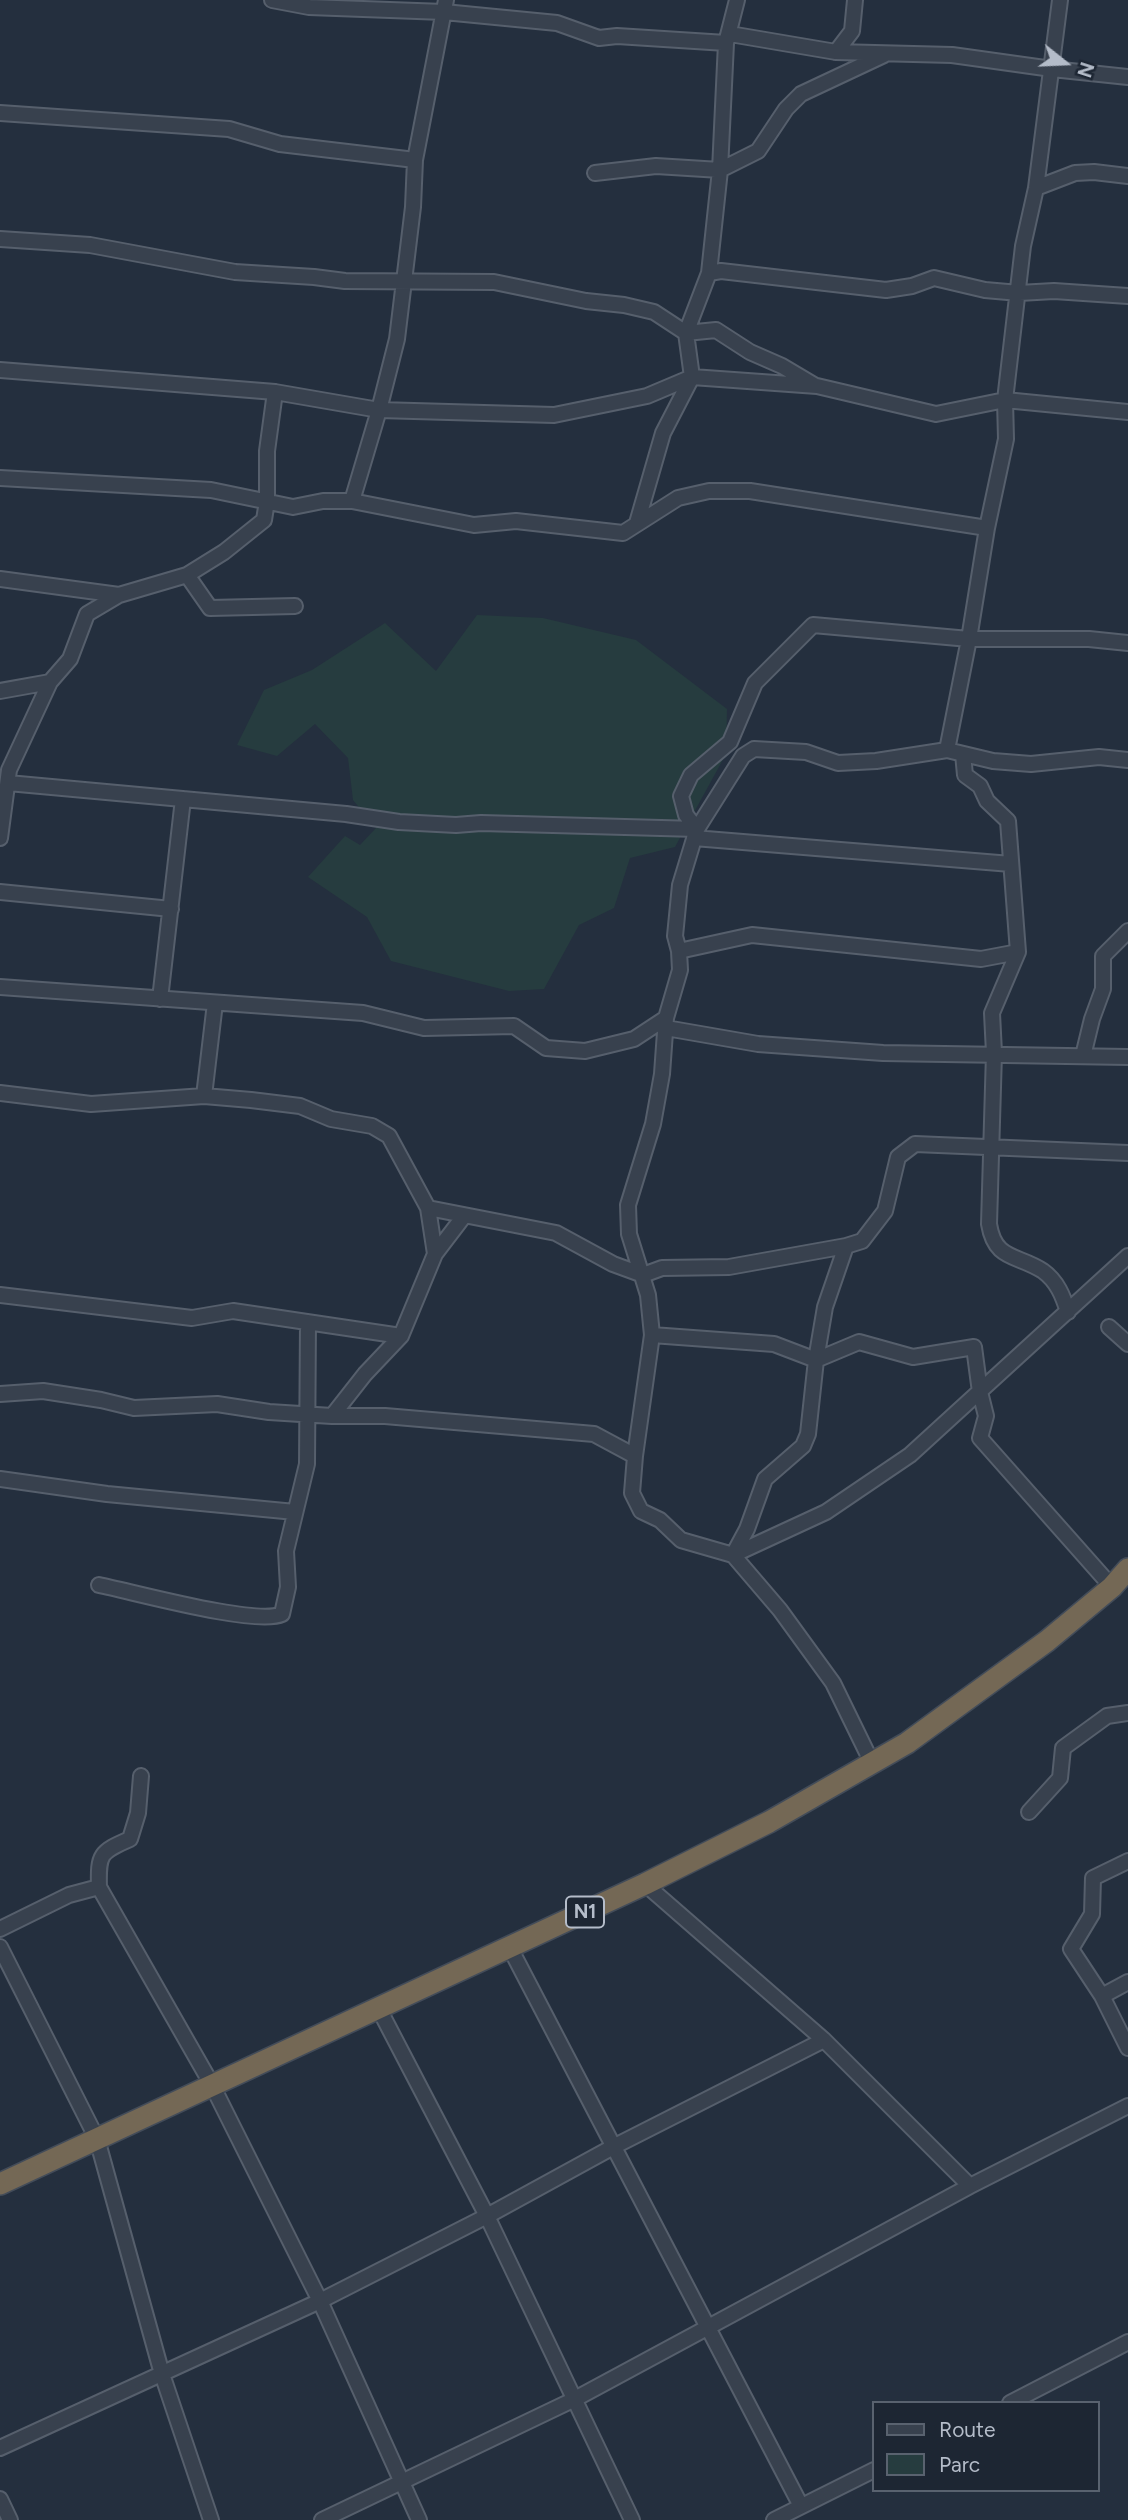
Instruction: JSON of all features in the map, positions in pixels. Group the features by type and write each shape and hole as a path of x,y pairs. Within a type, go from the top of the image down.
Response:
{"highway":[{"name":"N1","path":"0,2184 645,1884 769,1822 907,1743 1047,1642 1112,1587 1128,1569"}],"street":[{"path":"272,0 309,7 445,6 557,23 599,38 728,38 836,52 952,55 1128,77"},
{"path":"636,523 663,433 692,377 686,332 709,273 720,170 728,38 737,0"},
{"path":"836,52 852,31 855,0"},
{"path":"947,750 1006,439 1006,400 1023,246 1036,188 1060,0"},
{"path":"352,501 397,339 415,160 445,6"},
{"path":"595,173 656,166 720,170 758,151 786,109 801,94 888,53"},
{"path":"0,113 229,129 280,144 415,160"},
{"path":"1036,188 1075,173 1128,176"},
{"path":"0,239 90,245 235,272 345,281 494,282 586,301 624,305 654,312 686,332 716,330 750,352 817,386"},
{"path":"709,273 721,271 886,290 912,286 934,278 985,290 1018,293 1054,290 1128,296"},
{"path":"0,370 275,392 379,410 554,415 647,396 692,377 817,386 936,414 1006,400 1128,412"},
{"path":"0,838 9,770 50,682 70,659 88,614 119,595 187,575 224,552 264,520 267,501 267,451 275,392"},
{"path":"0,478 211,490 293,507 323,501 352,501 474,525 516,521 623,533 678,498 709,491 750,491 987,528"},
{"path":"187,575 210,608 295,606"},
{"path":"0,579 119,595"},
{"path":"695,833 681,796 691,775 730,742 755,683 813,625 970,639 1089,639 1128,643"},
{"path":"0,691 50,682"},
{"path":"872,1763 833,1683 780,1610 733,1555 681,1540 660,1520 641,1511 632,1493 652,1335 648,1295 629,1234 628,1205 653,1124 662,1074 666,1023 680,970 675,936 680,885 695,833 743,756 754,749 806,752 838,764 947,750 993,761 1031,764 1099,757 1128,760"},
{"path":"963,754 965,775 980,786 987,802 1008,821 1018,952 992,1013 989,1224 992,1238 1000,1251 1045,1272 1060,1290 1069,1312"},
{"path":"8,783 356,815 399,822 695,833 1011,864"},
{"path":"160,999 183,799"},
{"path":"0,892 171,909"},
{"path":"1083,1056 1103,989 1103,956 1128,931"},
{"path":"679,951 752,935 981,959 1018,952"},
{"path":"0,987 363,1013 424,1028 514,1026 546,1048 586,1051 635,1040 666,1023 758,1044 785,1046 883,1053 1128,1057"},
{"path":"204,1097 215,1003"},
{"path":"0,1093 91,1104 204,1097 300,1106 331,1119 372,1126 389,1136 428,1208 435,1254"},
{"path":"428,1208 556,1233 613,1264 643,1275 662,1268 729,1267 862,1241 885,1211 898,1157 915,1143 1128,1153"},
{"path":"332,1416 365,1374 401,1336 435,1254 464,1216"},
{"path":"733,1555 747,1529 765,1479 803,1446 808,1434 825,1307 846,1246"},
{"path":"733,1555 826,1512 910,1455 1128,1256"},
{"path":"0,1295 192,1318 233,1311 401,1336"},
{"path":"99,1585 234,1614 274,1618 282,1614 288,1587 286,1551 307,1464 308,1322"},
{"path":"1109,1327 1128,1344"},
{"path":"652,1335 774,1344 816,1360 859,1342 913,1357 974,1347 986,1416 979,1438 1112,1587"},
{"path":"0,1394 43,1391 134,1408 217,1404 269,1412 385,1416 594,1434 635,1456"},
{"path":"0,1479 93,1493 295,1512"},
{"path":"1029,1812 1060,1778 1063,1748 1107,1716 1128,1713"},
{"path":"141,1776 138,1813 130,1839 106,1849 102,1855 99,1861 99,1887 212,2085 320,2301 419,2520"},
{"path":"1128,1861 1093,1878 1093,1914 1071,1949 1102,1996 1128,2048"},
{"path":"645,1884 824,2040 970,2186"},
{"path":"0,1929 69,1895 99,1887"},
{"path":"509,1946 801,2506"},
{"path":"0,1947 97,2139 162,2374 211,2520"},
{"path":"1102,1996 1128,1982"},
{"path":"378,2007 487,2216 632,2520"},
{"path":"0,2448 320,2301 824,2040"},
{"path":"322,2520 575,2399 970,2186 1128,2106"},
{"path":"1014,2401 1128,2342"},
{"path":"774,2520 872,2471"},
{"path":"0,2498 10,2520"}],"green space":[{"path":"477,615 543,618 636,640 727,709 726,754 675,847 630,858 614,908 579,925 544,989 509,991 391,961 367,917 308,877 345,836 360,845 376,828 353,800 348,758 315,724 277,756 237,745 264,690 312,670 385,623 436,671"}]}
